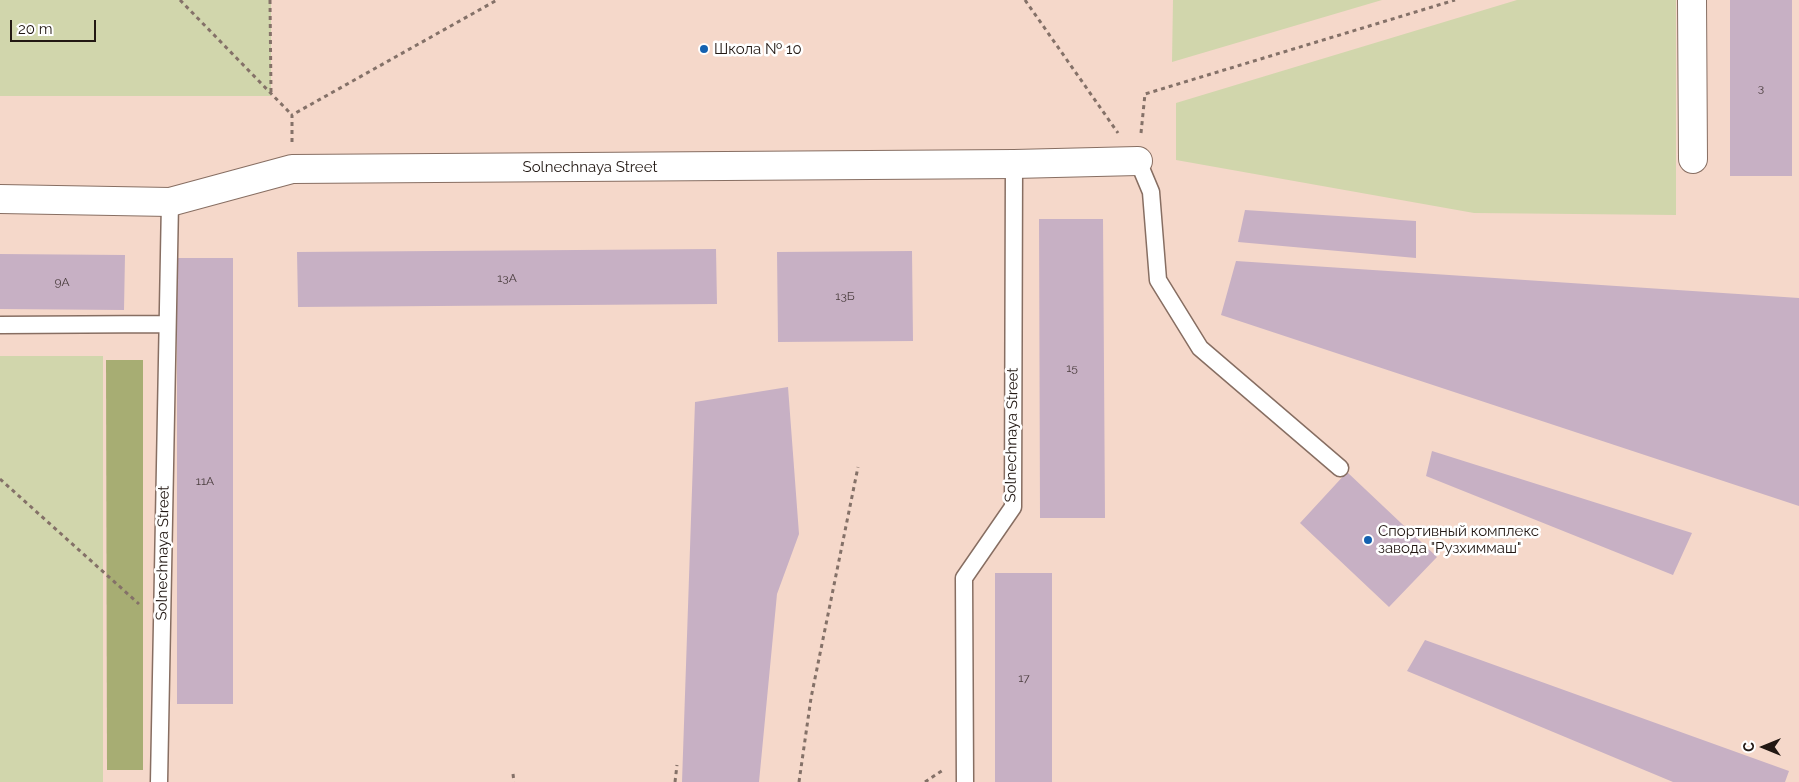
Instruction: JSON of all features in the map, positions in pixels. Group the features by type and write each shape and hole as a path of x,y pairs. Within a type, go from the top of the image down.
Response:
{"street":[{"path":"1692,0 1693,159"},
{"name":"Solnechnaya Street","path":"0,199 170,202 292,169 1014,164 1138,161"}],"lane":[{"path":"1138,161 1151,192 1158,280 1200,348 1340,468"},
{"name":"Solnechnaya Street","path":"964,782 964,578 1013,507 1014,164"},
{"name":"Solnechnaya Street","path":"159,782 166,324 170,202"},
{"path":"0,325 166,324"}],"path":[{"path":"180,0 292,116 292,169"},
{"path":"270,0 271,94"},
{"path":"292,116 498,0"},
{"path":"1025,0 1138,161"},
{"path":"1138,161 1145,94 1455,0"},
{"path":"799,782 811,698 858,467"},
{"path":"0,479 162,624"},
{"path":"675,782 677,765"},
{"path":"513,774 514,782"}],"green space":[{"path":"0,0 271,0 271,96 0,96"},
{"path":"1173,0 1382,0 1172,62"},
{"path":"1517,0 1676,0 1676,215 1474,213 1176,160 1176,103"},
{"path":"0,356 103,356 103,782 0,782"},
{"path":"106,360 143,360 143,770 107,770"}],"building":[{"path":"1730,0 1792,0 1792,176 1730,176"},
{"path":"1245,210 1416,221 1416,258 1238,242"},
{"path":"1039,219 1103,219 1105,518 1040,518"},
{"path":"716,249 717,304 298,307 297,252"},
{"path":"912,251 913,341 778,342 777,252"},
{"path":"0,254 125,255 124,310 0,309"},
{"path":"177,258 233,258 233,704 177,704"},
{"path":"1236,261 1799,298 1799,506 1221,315"},
{"path":"788,387 799,534 777,594 759,782 682,782 695,402"},
{"path":"1432,451 1692,533 1673,575 1426,476"},
{"name":"Спортивный комплекс завода \"Рузхиммаш\"","path":"1347,472 1437,557 1389,607 1300,523"},
{"path":"995,573 1052,573 1052,782 995,782"},
{"path":"1425,640 1789,771 1785,782 1673,782 1407,671"}],"place":[{"name":"Школа № 10","path":"704,49"},
{"name":"Спортивный комплекс завода \"Рузхиммаш\"","path":"1368,540"}]}
